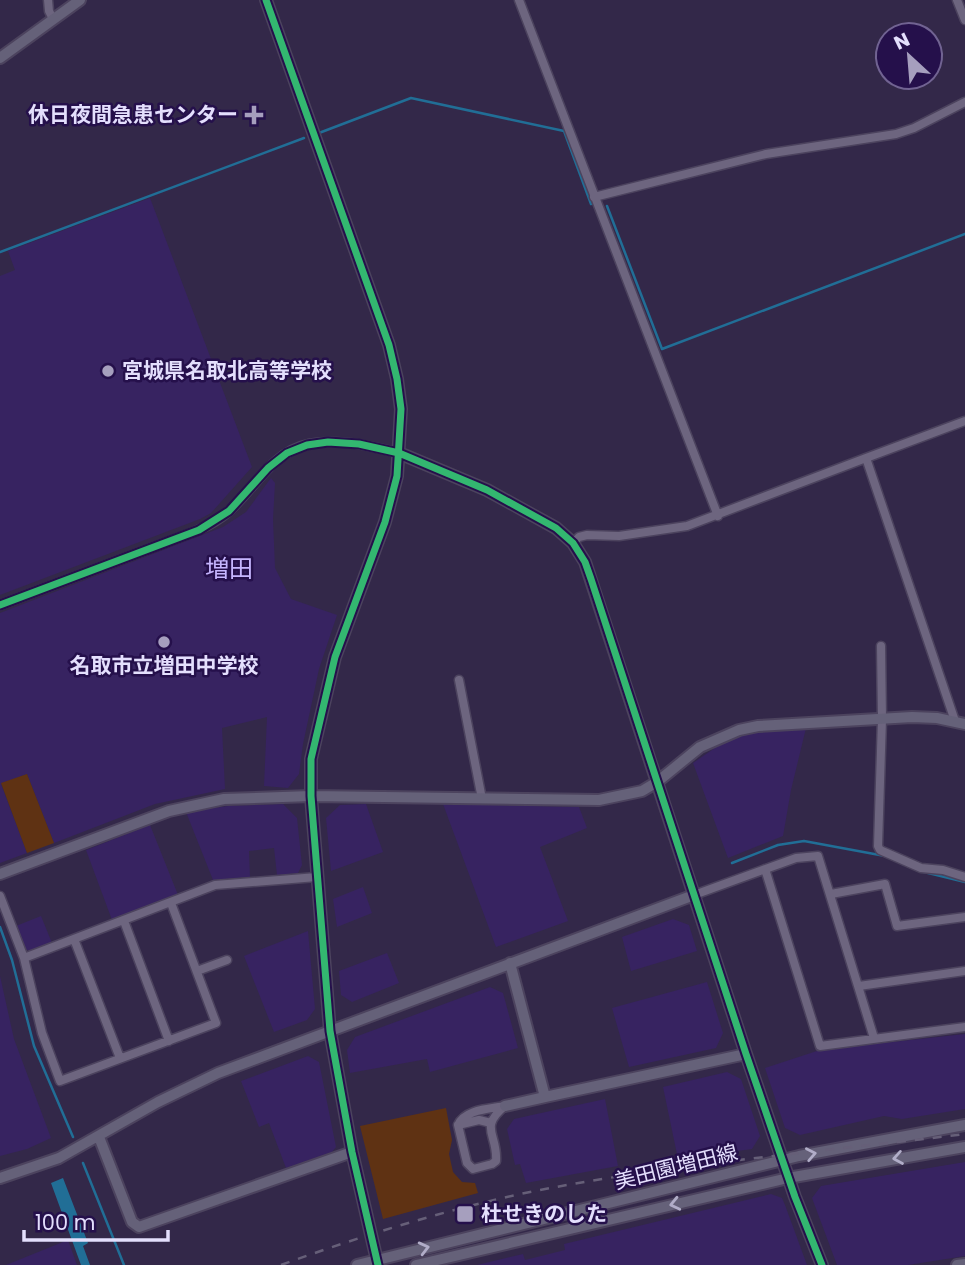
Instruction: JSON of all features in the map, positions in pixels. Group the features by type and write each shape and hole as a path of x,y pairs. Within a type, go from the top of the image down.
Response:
{"street":[{"path":"48,0 53,19"},
{"path":"0,58 80,0"},
{"path":"265,0 394,363 401,409 397,476 385,522 335,657 311,759 311,796 330,1031 352,1152 377,1262"},
{"path":"519,0 719,516"},
{"path":"957,0 965,20"},
{"path":"594,197 765,154 896,134 914,128 965,102"},
{"path":"573,543 579,537 587,535 654,533 687,526 965,421"},
{"path":"0,605 198,530 229,511 268,468 287,453 307,444 359,444 399,453 436,466 487,490 556,528 573,543 585,562 746,1054 821,1265"},
{"path":"0,874 143,820 189,805 224,799 311,796 599,800 638,792 657,782 700,747 739,730 758,726 882,719 912,718 960,722 866,458"},
{"path":"881,646 878,846 880,850 921,868 943,870 965,877"},
{"path":"459,680 482,799"},
{"path":"0,1178 59,1158 158,1102 207,1078 510,962 796,858 818,856 874,1038"},
{"path":"765,869 820,1046 965,1027"},
{"path":"23,958 215,885 317,877"},
{"path":"831,894 885,884 897,926 965,917"},
{"path":"0,896 23,958 41,1033 60,1081 216,1023 171,902"},
{"path":"124,921 169,1041"},
{"path":"74,939 120,1058"},
{"path":"197,971 227,960"},
{"path":"510,962 545,1097"},
{"path":"859,986 965,971"},
{"path":"458,1125 466,1115 746,1054"},
{"path":"458,1125 467,1163 473,1169 492,1164 496,1161 491,1123 505,1106"},
{"path":"458,1125 479,1120 491,1123"},
{"name":"美田園増田線","path":"357,1265 782,1160 965,1125"},
{"path":"99,1137 132,1222 139,1227 352,1152"},
{"name":"美田園増田線","path":"416,1265 788,1178 965,1147"},
{"path":"957,1265 965,1264"}],"shaded area":[{"name":"宮城県名取北高等学校","path":"150,198 252,467 211,513 200,519 0,595 0,276 15,270 8,251"},
{"name":"名取市立増田中学校","path":"271,478 275,483 275,568 291,599 337,615 319,669 299,774 288,788 264,786 267,717 222,728 225,789 155,804 54,843 27,774 1,784 27,853 0,863 0,613 223,527 246,512"},
{"path":"806,728 783,836 728,858 693,763 725,741 739,736 757,731"},
{"path":"27,774 54,843 27,853 1,783"},
{"path":"283,804 297,818 302,865 298,873 277,875 274,848 249,851 250,877 213,880 186,812 228,806"},
{"path":"366,804 383,852 331,871 326,818 340,805"},
{"path":"443,804 579,807 587,828 540,847 568,921 496,947"},
{"path":"150,825 178,895 112,920 86,850"},
{"path":"363,887 372,913 337,927 333,899"},
{"path":"41,916 52,943 30,951 25,949 16,926"},
{"path":"673,919 689,925 697,951 631,971 622,937"},
{"path":"308,931 315,1009 307,1020 274,1032 244,956"},
{"path":"387,953 399,983 352,1002 341,995 339,971"},
{"path":"0,976 14,1039 51,1138 27,1149 0,1156"},
{"path":"707,982 723,1033 716,1048 629,1067 612,1008"},
{"path":"490,987 503,993 518,1048 430,1072 427,1059 350,1073 347,1050 355,1037"},
{"path":"965,1034 965,1109 902,1119 884,1116 800,1135 785,1128 765,1068 820,1050"},
{"path":"308,1056 319,1062 336,1147 332,1152 286,1168 269,1123 259,1127 241,1081"},
{"path":"727,1072 741,1079 760,1136 752,1149 678,1159 663,1087"},
{"path":"605,1099 618,1166 526,1183 520,1164 515,1165 507,1129 514,1119"},
{"path":"446,1108 452,1140 449,1154 453,1172 462,1182 475,1183 478,1193 383,1219 360,1126"},
{"path":"965,1162 965,1256 908,1265 837,1265 812,1198 821,1186"},
{"path":"771,1194 782,1198 807,1265 477,1265 523,1254 525,1260 565,1250 564,1244"},
{"path":"68,1240 77,1265 6,1265"}],"water":[{"path":"63,1178 88,1243 83,1246 90,1265 81,1265 51,1183"}],"waterway":[{"path":"319,133 411,98 564,131 591,204"},
{"path":"0,252 304,138"},
{"path":"607,206 662,349 965,234"},
{"path":"732,863 778,845 804,841 885,856"},
{"path":"920,871 965,882"},
{"path":"0,927 12,960 34,1046 73,1137"},
{"path":"83,1163 124,1265"}],"railway":[{"path":"281,1265 402,1225 525,1193 689,1166 965,1134"}],"cycle path":[{"path":"266,0 389,345 401,409 397,476 385,522 335,657 311,759 311,796 330,1031 352,1152 378,1265"},
{"path":"0,605 199,530 229,511 268,468 287,453 307,445 328,442 359,444 399,453 487,490 556,528 573,543 585,562 746,1054 795,1197 822,1265"}],"place":[{"name":"休日夜間急患センター","path":"254,115"},
{"name":"宮城県名取北高等学校","path":"108,371"},
{"name":"名取市立増田中学校","path":"164,642"},
{"name":"杜せきのした","path":"465,1214"}],"district":[{"name":"増田","path":"229,569"}]}
